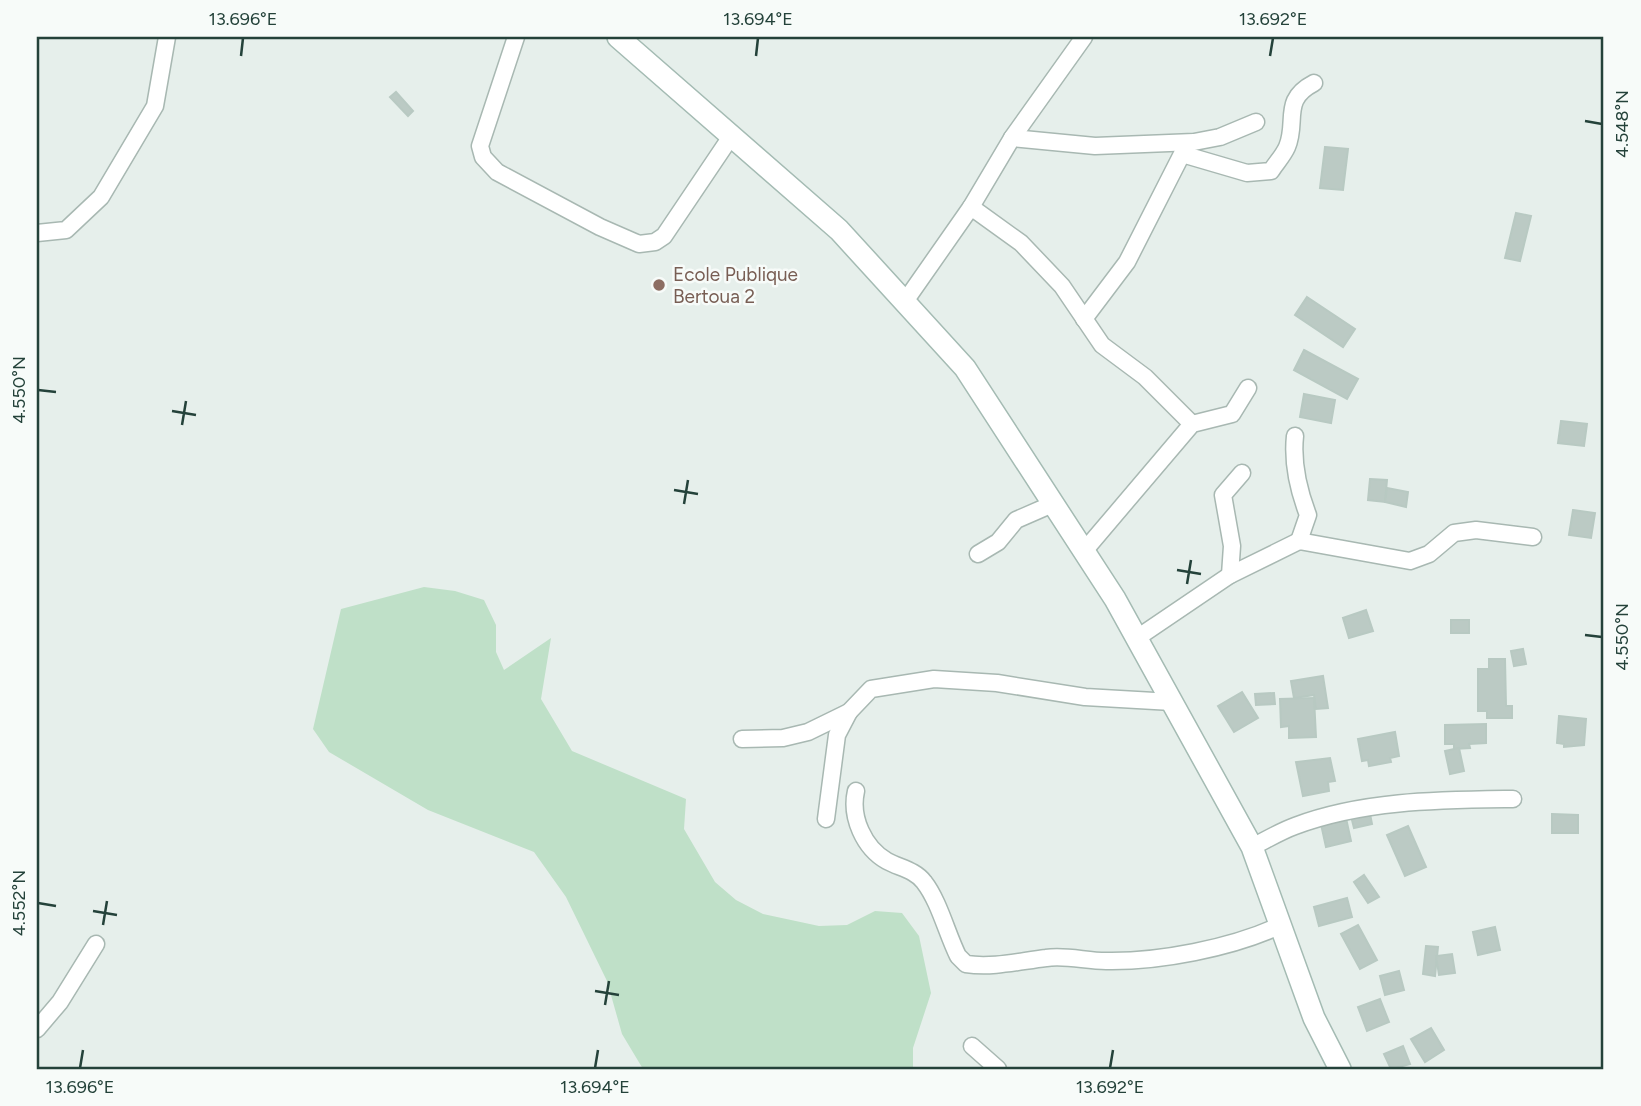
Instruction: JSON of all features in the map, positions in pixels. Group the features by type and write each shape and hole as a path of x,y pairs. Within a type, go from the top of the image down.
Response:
{"street":[{"path":"37,233 66,230 101,197 155,106 167,37"},
{"path":"516,37 480,146 483,157 498,172 600,227 639,244 655,242 673,225 732,135"},
{"path":"618,37 839,230 906,300 965,368 1085,550 1137,638 1252,847 1314,1018 1340,1069"},
{"path":"906,300 971,206 1012,138 1084,37"},
{"path":"1084,319 1127,262 1182,153 1247,173 1270,171 1288,145 1294,102 1300,90 1314,83"},
{"path":"1012,138 1095,146 1194,142 1220,138 1256,122"},
{"path":"971,206 1021,243 1062,286 1102,345 1145,377 1192,424"},
{"path":"1085,550 1192,424 1232,414 1248,388"},
{"path":"1295,436 1293,456 1300,493 1308,515 1299,541"},
{"path":"1230,575 1232,546 1223,495 1241,473"},
{"path":"978,554 998,542 1016,520 1055,503"},
{"path":"1137,638 1230,575 1299,541 1410,561 1429,554 1454,533 1476,530 1533,537"},
{"path":"826,820 837,735 849,712 871,689 934,679 997,683 1085,697 1172,702"},
{"path":"742,739 783,737 808,732 849,712"},
{"path":"856,791 856,820 868,845 887,861 919,875 933,896 958,956 966,964 1010,964 1048,957 1132,960 1249,940 1279,926"},
{"path":"1252,847 1296,825 1350,812 1420,800 1513,799"},
{"path":"37,1028 60,1002 96,944"},
{"path":"972,1046 998,1069"}],"green space":[{"path":"424,587 455,591 484,600 496,625 496,652 504,670 551,638 541,699 572,751 686,799 684,829 715,882 736,900 763,914 819,926 847,925 875,911 902,913 919,936 931,993 913,1048 913,1069 643,1069 622,1034 607,981 566,897 534,852 428,810 329,752 313,729 341,609"}],"building":[{"path":"396,92 413,111 408,116 390,97"},
{"path":"1325,147 1348,149 1343,190 1320,188"},
{"path":"1516,213 1531,216 1520,261 1505,258"},
{"path":"1307,297 1355,329 1343,347 1295,315"},
{"path":"1304,350 1358,379 1347,399 1294,370"},
{"path":"1304,394 1335,400 1331,423 1300,417"},
{"path":"1561,421 1587,424 1584,446 1558,443"},
{"path":"1370,479 1387,480 1385,502 1368,500"},
{"path":"1387,488 1408,492 1406,507 1385,502"},
{"path":"1573,510 1595,513 1591,538 1569,535"},
{"path":"1366,610 1373,631 1349,638 1343,618"},
{"path":"1451,620 1469,620 1469,633 1451,633"},
{"path":"1523,649 1526,664 1514,666 1511,651"},
{"path":"1489,659 1505,659 1506,706 1512,706 1512,718 1487,718 1487,711 1478,711 1478,669 1489,669"},
{"path":"1323,676 1328,708 1316,709 1314,695 1294,698 1291,681"},
{"path":"1242,692 1258,718 1234,732 1218,706"},
{"path":"1274,693 1275,704 1256,705 1255,694"},
{"path":"1314,698 1316,737 1289,738 1289,726 1281,727 1280,699"},
{"path":"1559,716 1586,719 1584,745 1564,747 1564,744 1557,743"},
{"path":"1486,724 1486,743 1469,744 1470,748 1454,749 1454,744 1445,744 1445,725"},
{"path":"1395,732 1399,756 1390,758 1391,762 1369,766 1368,760 1362,761 1358,739"},
{"path":"1459,748 1464,771 1450,774 1445,751"},
{"path":"1330,758 1335,781 1328,782 1329,791 1303,796 1296,762"},
{"path":"1368,804 1372,824 1354,828 1349,808"},
{"path":"1344,809 1351,841 1326,847 1319,815"},
{"path":"1552,814 1578,815 1578,833 1552,833"},
{"path":"1408,826 1426,867 1405,876 1387,835"},
{"path":"1364,875 1379,897 1368,903 1354,882"},
{"path":"1347,898 1352,917 1319,926 1314,907"},
{"path":"1358,925 1377,960 1360,969 1341,934"},
{"path":"1495,927 1500,950 1478,955 1473,932"},
{"path":"1426,946 1438,947 1435,976 1423,974"},
{"path":"1452,954 1455,973 1439,975 1436,956"},
{"path":"1399,971 1404,990 1385,995 1380,976"},
{"path":"1380,999 1389,1022 1367,1031 1358,1007"},
{"path":"1431,1028 1444,1050 1425,1062 1411,1039"},
{"path":"1403,1046 1410,1064 1391,1069 1384,1054"}],"place":[{"name":"Ecole Publique Bertoua 2","path":"659,285"}]}
